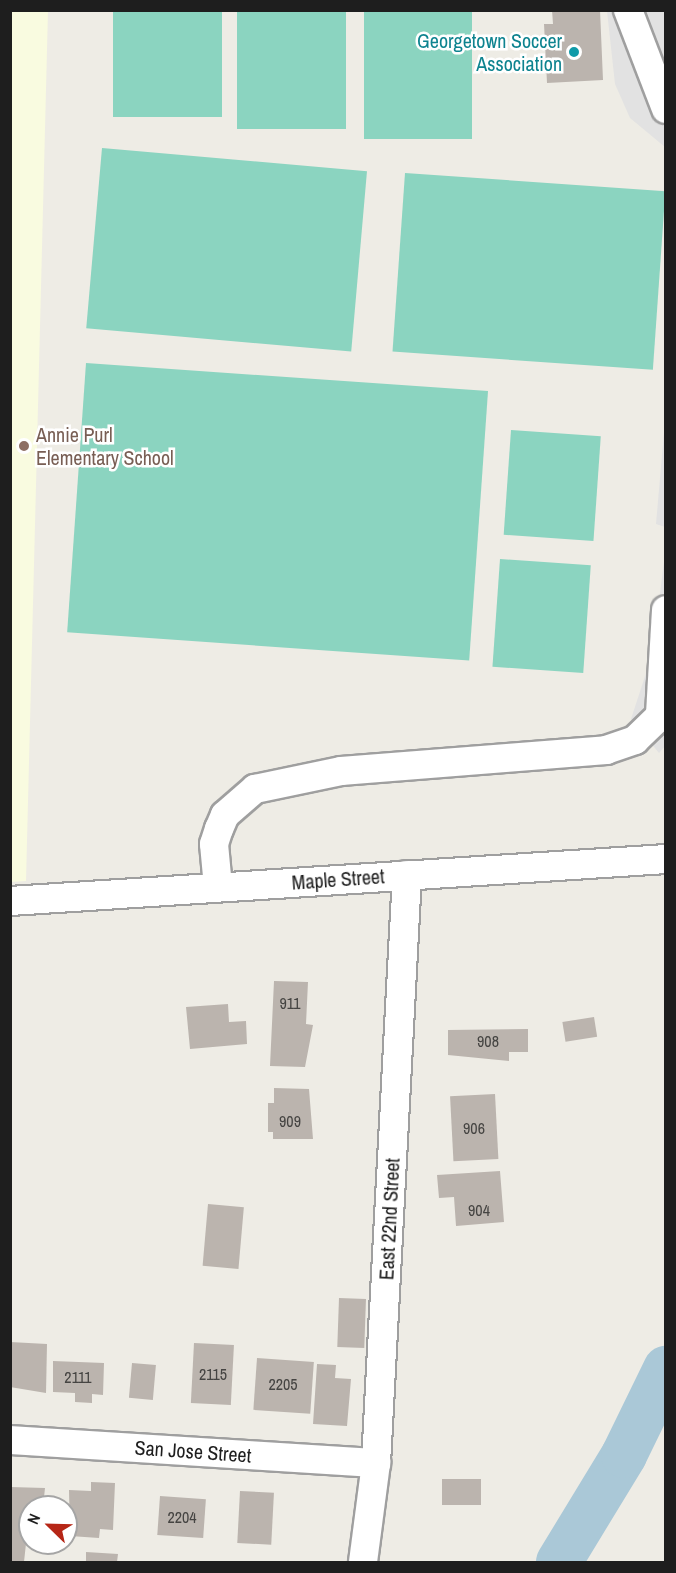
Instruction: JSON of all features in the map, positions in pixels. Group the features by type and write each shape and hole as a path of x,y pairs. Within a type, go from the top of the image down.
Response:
{"street":[{"path":"628,10 666,109"},
{"path":"218,887 214,843 225,815 255,789 275,782 606,750 635,740 663,712 666,610"},
{"name":"Maple Street","path":"10,901 666,859"},
{"name":"East 22nd Street","path":"363,1563 376,1463 407,875"},
{"name":"San Jose Street","path":"10,1440 376,1463"}],"shaded area":[{"name":"Annie Purl Elementary School","path":"48,10 26,881 11,882 10,11"},
{"path":"607,11 665,11 665,147 630,118 615,84"},
{"path":"665,421 665,527 656,524"},
{"path":"665,554 666,745 659,753 631,719 652,655"}],"green space":[{"path":"113,11 222,11 222,117 113,117"},
{"path":"237,11 346,11 346,129 237,129"},
{"path":"364,11 472,11 472,139 364,139"},
{"path":"102,148 367,171 351,351 86,328"},
{"path":"405,173 665,191 653,370 393,352"},
{"path":"86,363 488,391 469,660 67,632"},
{"path":"511,430 601,436 593,541 504,535"},
{"path":"500,559 591,565 583,673 492,667"}],"building":[{"name":"Georgetown Soccer Association","path":"552,10 600,10 603,80 547,83 544,24 553,24"},
{"path":"274,981 308,982 306,1024 313,1025 305,1067 270,1066"},
{"path":"228,1004 229,1022 246,1021 247,1044 190,1049 186,1007"},
{"path":"594,1017 597,1037 566,1042 562,1022"},
{"path":"528,1029 528,1052 509,1052 509,1061 448,1055 448,1030"},
{"path":"274,1088 309,1089 313,1139 273,1139 273,1132 268,1132 268,1103 274,1103"},
{"path":"495,1094 498,1159 453,1161 450,1096"},
{"path":"500,1171 504,1222 456,1226 454,1197 439,1198 437,1175"},
{"path":"208,1204 244,1207 238,1269 203,1266"},
{"path":"339,1298 366,1299 364,1348 337,1347"},
{"path":"10,1342 47,1344 46,1393 10,1387"},
{"path":"194,1343 234,1345 231,1405 191,1403"},
{"path":"257,1358 314,1362 310,1414 253,1410"},
{"path":"53,1361 104,1363 103,1395 92,1394 92,1403 75,1402 75,1393 53,1392"},
{"path":"132,1363 156,1365 153,1400 129,1398"},
{"path":"317,1364 336,1365 335,1378 351,1379 347,1426 313,1424"},
{"path":"442,1479 481,1479 481,1505 442,1505"},
{"path":"91,1482 115,1483 113,1530 100,1529 99,1538 78,1537 78,1495 69,1495 69,1490 91,1491"},
{"path":"10,1487 45,1488 44,1495 18,1495 18,1555 25,1555 24,1562 10,1562"},
{"path":"240,1491 274,1493 271,1545 237,1543"},
{"path":"160,1496 206,1499 203,1538 157,1535"},
{"path":"86,1552 118,1554 117,1562 86,1562"}],"waterway":[{"path":"559,1562 624,1455 666,1369"}],"place":[{"name":"Georgetown Soccer Association","path":"574,52"},
{"name":"Annie Purl Elementary School","path":"24,446"}]}
